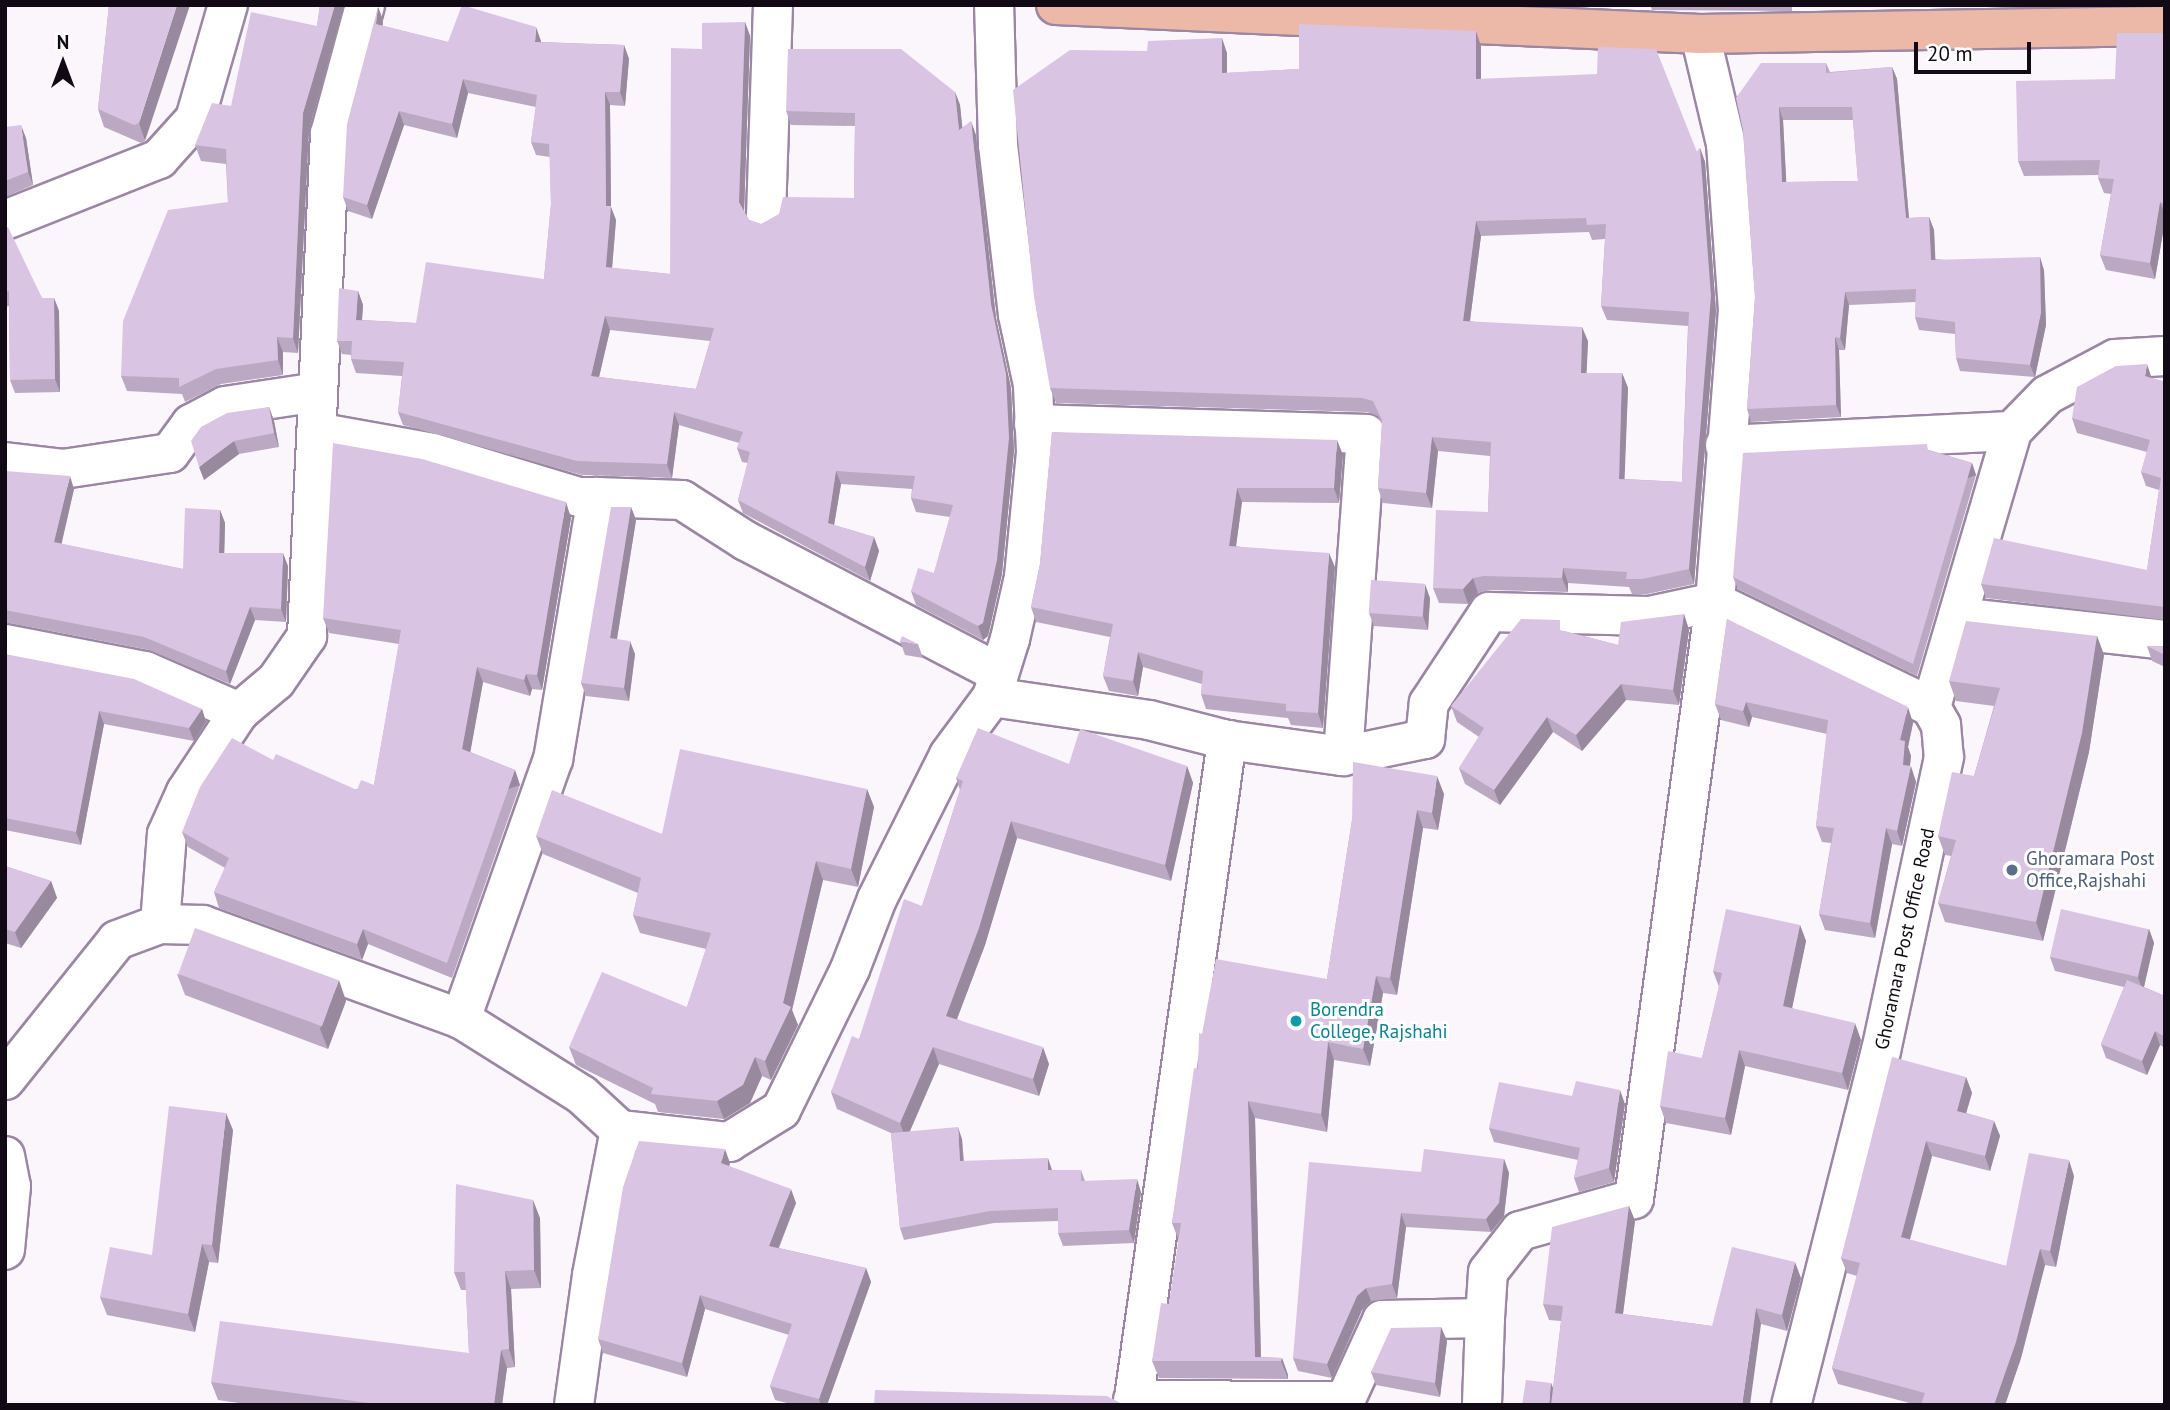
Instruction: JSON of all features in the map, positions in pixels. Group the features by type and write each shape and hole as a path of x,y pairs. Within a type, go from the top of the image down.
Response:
{"main road":[{"path":"1056,5 1289,10 1700,34 1864,18 2165,26"}],"street":[{"path":"5,220 159,159 195,119 228,5"},
{"path":"160,924 167,834 186,792 239,712 276,681 307,636 330,134 365,5"},
{"path":"766,216 773,5"},
{"path":"5,1080 117,940 160,924 202,925 461,1019 582,1095 620,1130 729,1142 781,1110 845,981 877,899 949,755 996,685 1024,577 1034,424 999,158 994,5"},
{"path":"1482,1405 1488,1272 1520,1231 1634,1199 1715,602 1725,445 1738,311 1737,252 1726,144 1700,34"},
{"path":"316,432 433,453 579,497 682,500 746,541 996,685 1227,740 1343,756 1424,739 1429,703 1489,612 1649,616 1715,602 1931,707 2012,431 2047,395 2115,359 2165,356"},
{"path":"5,462 63,469 170,453 191,424 225,406 318,392"},
{"path":"1034,424 1366,434 1343,756"},
{"path":"1725,445 2012,431"},
{"path":"461,1019 553,759 597,497"},
{"path":"1958,617 2165,640"},
{"path":"5,644 145,671 239,712"},
{"name":"Ghoramara Post Office Road","path":"1791,1405 1881,1050 1944,757 1941,725 1931,707"},
{"path":"1227,740 1133,1402 1345,1401 1382,1320 1485,1318"},
{"path":"574,1405 592,1275 620,1130"},
{"path":"5,1156 11,1186 5,1250"}],"building":[{"path":"109,5 177,5 139,123 134,125 98,109"},
{"path":"320,5 335,5 303,113 293,338 277,337 278,360 216,369 179,387 179,378 121,376 123,321 168,210 228,202 226,149 195,145 212,103 231,106 251,12 317,26"},
{"path":"462,5 536,27 535,42 624,45 620,92 605,92 606,206 611,206 606,267 670,274 671,48 702,49 702,23 745,22 739,202 749,220 761,224 779,214 783,197 854,198 855,113 786,111 788,49 901,49 955,92 959,130 971,121 991,304 1006,374 1009,438 997,560 983,623 978,626 911,591 918,568 934,573 953,505 911,498 915,476 836,471 828,523 874,537 865,567 738,500 750,452 737,448 743,432 674,412 667,464 577,461 398,412 404,362 351,359 352,341 337,341 339,288 358,291 356,320 416,323 426,262 544,279 551,204 549,144 531,142 537,95 463,79 452,124 399,111 367,205 343,197 347,124 378,7 376,24 448,42","holes":["605,316 714,328 696,389 591,376"]},
{"path":"1299,24 1476,31 1476,79 1597,74 1598,47 1656,49 1697,152 1700,148 1711,296 1689,569 1642,579 1626,579 1627,572 1563,568 1562,578 1484,576 1473,578 1463,589 1433,588 1436,510 1488,512 1491,442 1432,437 1426,493 1378,488 1382,420 1373,401 1362,398 1050,388 1034,297 1013,90 1070,50 1147,51 1148,41 1222,38 1222,73 1299,69","holes":["1586,218 1587,225 1606,224 1601,306 1689,312 1682,482 1619,479 1622,373 1581,373 1582,327 1463,321 1476,221"]},
{"path":"2117,33 2165,33 2165,205 2160,202 2150,263 2100,255 2114,179 2098,178 2100,160 2018,161 2016,81 2115,79"},
{"path":"1761,63 1826,63 1826,73 1892,67 1906,218 1929,217 1931,260 2040,257 2041,313 2030,365 1956,358 1955,322 1915,317 1916,289 1845,292 1840,338 1835,337 1836,405 1747,409 1755,297 1743,130 1736,98","holes":["1779,107 1852,107 1858,181 1782,182"]},
{"path":"21,125 28,172 5,181 5,127"},
{"path":"8,227 42,298 54,298 55,379 10,380 9,291 5,292 5,229"},
{"path":"2147,364 2145,376 2165,382 2165,607 1981,584 1994,538 2147,570 2161,478 2141,472 2150,440 2072,418 2077,387 2116,366"},
{"path":"269,407 274,433 234,441 199,467 191,441 201,427 227,413"},
{"path":"1052,432 1337,440 1334,488 1237,488 1229,546 1329,553 1318,713 1286,711 1286,704 1201,694 1203,671 1138,652 1133,681 1103,676 1113,624 1031,607 1040,564"},
{"path":"333,443 422,459 566,502 537,675 526,674 524,680 477,667 462,749 515,770 447,963 363,929 357,944 214,892 229,858 182,832 200,787 232,738 273,760 276,754 357,790 361,780 374,785 401,630 323,618"},
{"path":"1927,444 1928,450 1972,463 1913,664 1733,577 1743,453"},
{"path":"5,471 70,476 54,542 183,569 185,508 220,510 219,553 283,553 281,609 250,607 226,671 144,637 5,610"},
{"path":"611,507 631,507 610,638 630,641 624,688 581,683"},
{"path":"1371,580 1425,584 1423,617 1369,613"},
{"path":"1684,614 1673,690 1621,684 1576,735 1547,717 1494,790 1459,768 1484,728 1451,706 1521,619 1560,620 1560,630 1618,645 1621,622"},
{"path":"1727,619 1908,707 1900,740 1905,741 1903,765 1911,766 1897,831 1886,828 1870,923 1819,914 1834,828 1816,826 1828,720 1746,702 1743,711 1715,704"},
{"path":"1966,621 2097,636 2082,733 2036,922 1938,903 1956,840 1938,836 1952,772 1974,776 2000,688 1949,681"},
{"path":"902,636 918,644 900,641"},
{"path":"2147,646 2165,646 2165,655"},
{"path":"5,654 134,679 202,709 189,728 99,711 76,832 5,818"},
{"path":"978,728 1069,764 1080,729 1187,766 1165,865 1011,821 979,928 946,1016 1043,1047 1033,1079 933,1047 900,1123 831,1092 852,1036 859,1039 904,899 922,906 963,781 956,778"},
{"path":"680,749 867,789 851,869 816,861 783,1003 791,1007 765,1061 755,1057 743,1085 717,1101 651,1094 653,1088 569,1047 602,972 687,1007 711,933 633,915 641,878 536,836 552,790 662,834"},
{"path":"1353,762 1437,776 1432,813 1417,810 1390,978 1376,976 1363,1049 1328,1042 1321,1114 1248,1101 1255,1357 1282,1358 1281,1361 1152,1361 1161,1303 1169,1304 1181,1223 1172,1223 1194,1068 1198,1069 1199,1033 1202,1034 1216,959 1327,979 1352,820"},
{"path":"5,866 51,881 15,932 5,929"},
{"path":"1726,909 1800,925 1783,1006 1855,1023 1842,1073 1739,1050 1725,1118 1660,1106 1668,1051 1702,1058 1722,973 1713,971"},
{"path":"2061,909 2149,929 2138,977 2050,957"},
{"path":"195,928 339,980 322,1026 178,974"},
{"path":"2127,980 2165,996 2165,1037 2155,1031 2142,1061 2101,1044"},
{"path":"1892,1057 1966,1077 1957,1111 1994,1121 1985,1156 1926,1141 1901,1237 2006,1266 2029,1153 2069,1160 2050,1251 2040,1249 2016,1342 1994,1405 1921,1405 1925,1393 1832,1368 1860,1263 1841,1258"},
{"path":"1576,1081 1620,1090 1609,1168 1574,1178 1580,1148 1489,1128 1499,1082 1572,1096"},
{"path":"169,1106 226,1113 212,1245 202,1244 188,1314 100,1297 110,1247 152,1255"},
{"path":"958,1127 960,1161 1048,1158 1048,1170 1081,1170 1081,1181 1137,1179 1129,1230 1058,1233 1058,1208 990,1211 900,1228 891,1133"},
{"path":"639,1141 725,1149 721,1163 791,1189 769,1246 866,1268 819,1399 770,1386 792,1324 700,1295 682,1363 598,1339 623,1187"},
{"path":"1424,1149 1504,1159 1499,1203 1486,1219 1401,1213 1392,1284 1366,1288 1357,1296 1327,1364 1293,1358 1309,1162 1421,1172"},
{"path":"456,1184 533,1200 534,1270 505,1271 509,1349 501,1350 494,1405 384,1405 211,1382 220,1321 469,1353 465,1272 454,1272"},
{"path":"1629,1206 1615,1313 1712,1326 1732,1247 1795,1262 1782,1315 1756,1308 1742,1405 1551,1405 1563,1306 1543,1304 1552,1227"},
{"path":"1441,1327 1435,1383 1371,1372 1391,1328"},
{"path":"1526,1380 1551,1383 1549,1405 1522,1405"},
{"path":"875,1390 1107,1396 1124,1405 874,1405"}],"place":[{"name":"Ghoramara Post Office,Rajshahi","path":"2012,870"},
{"name":"Borendra College, Rajshahi","path":"1296,1021"}]}
